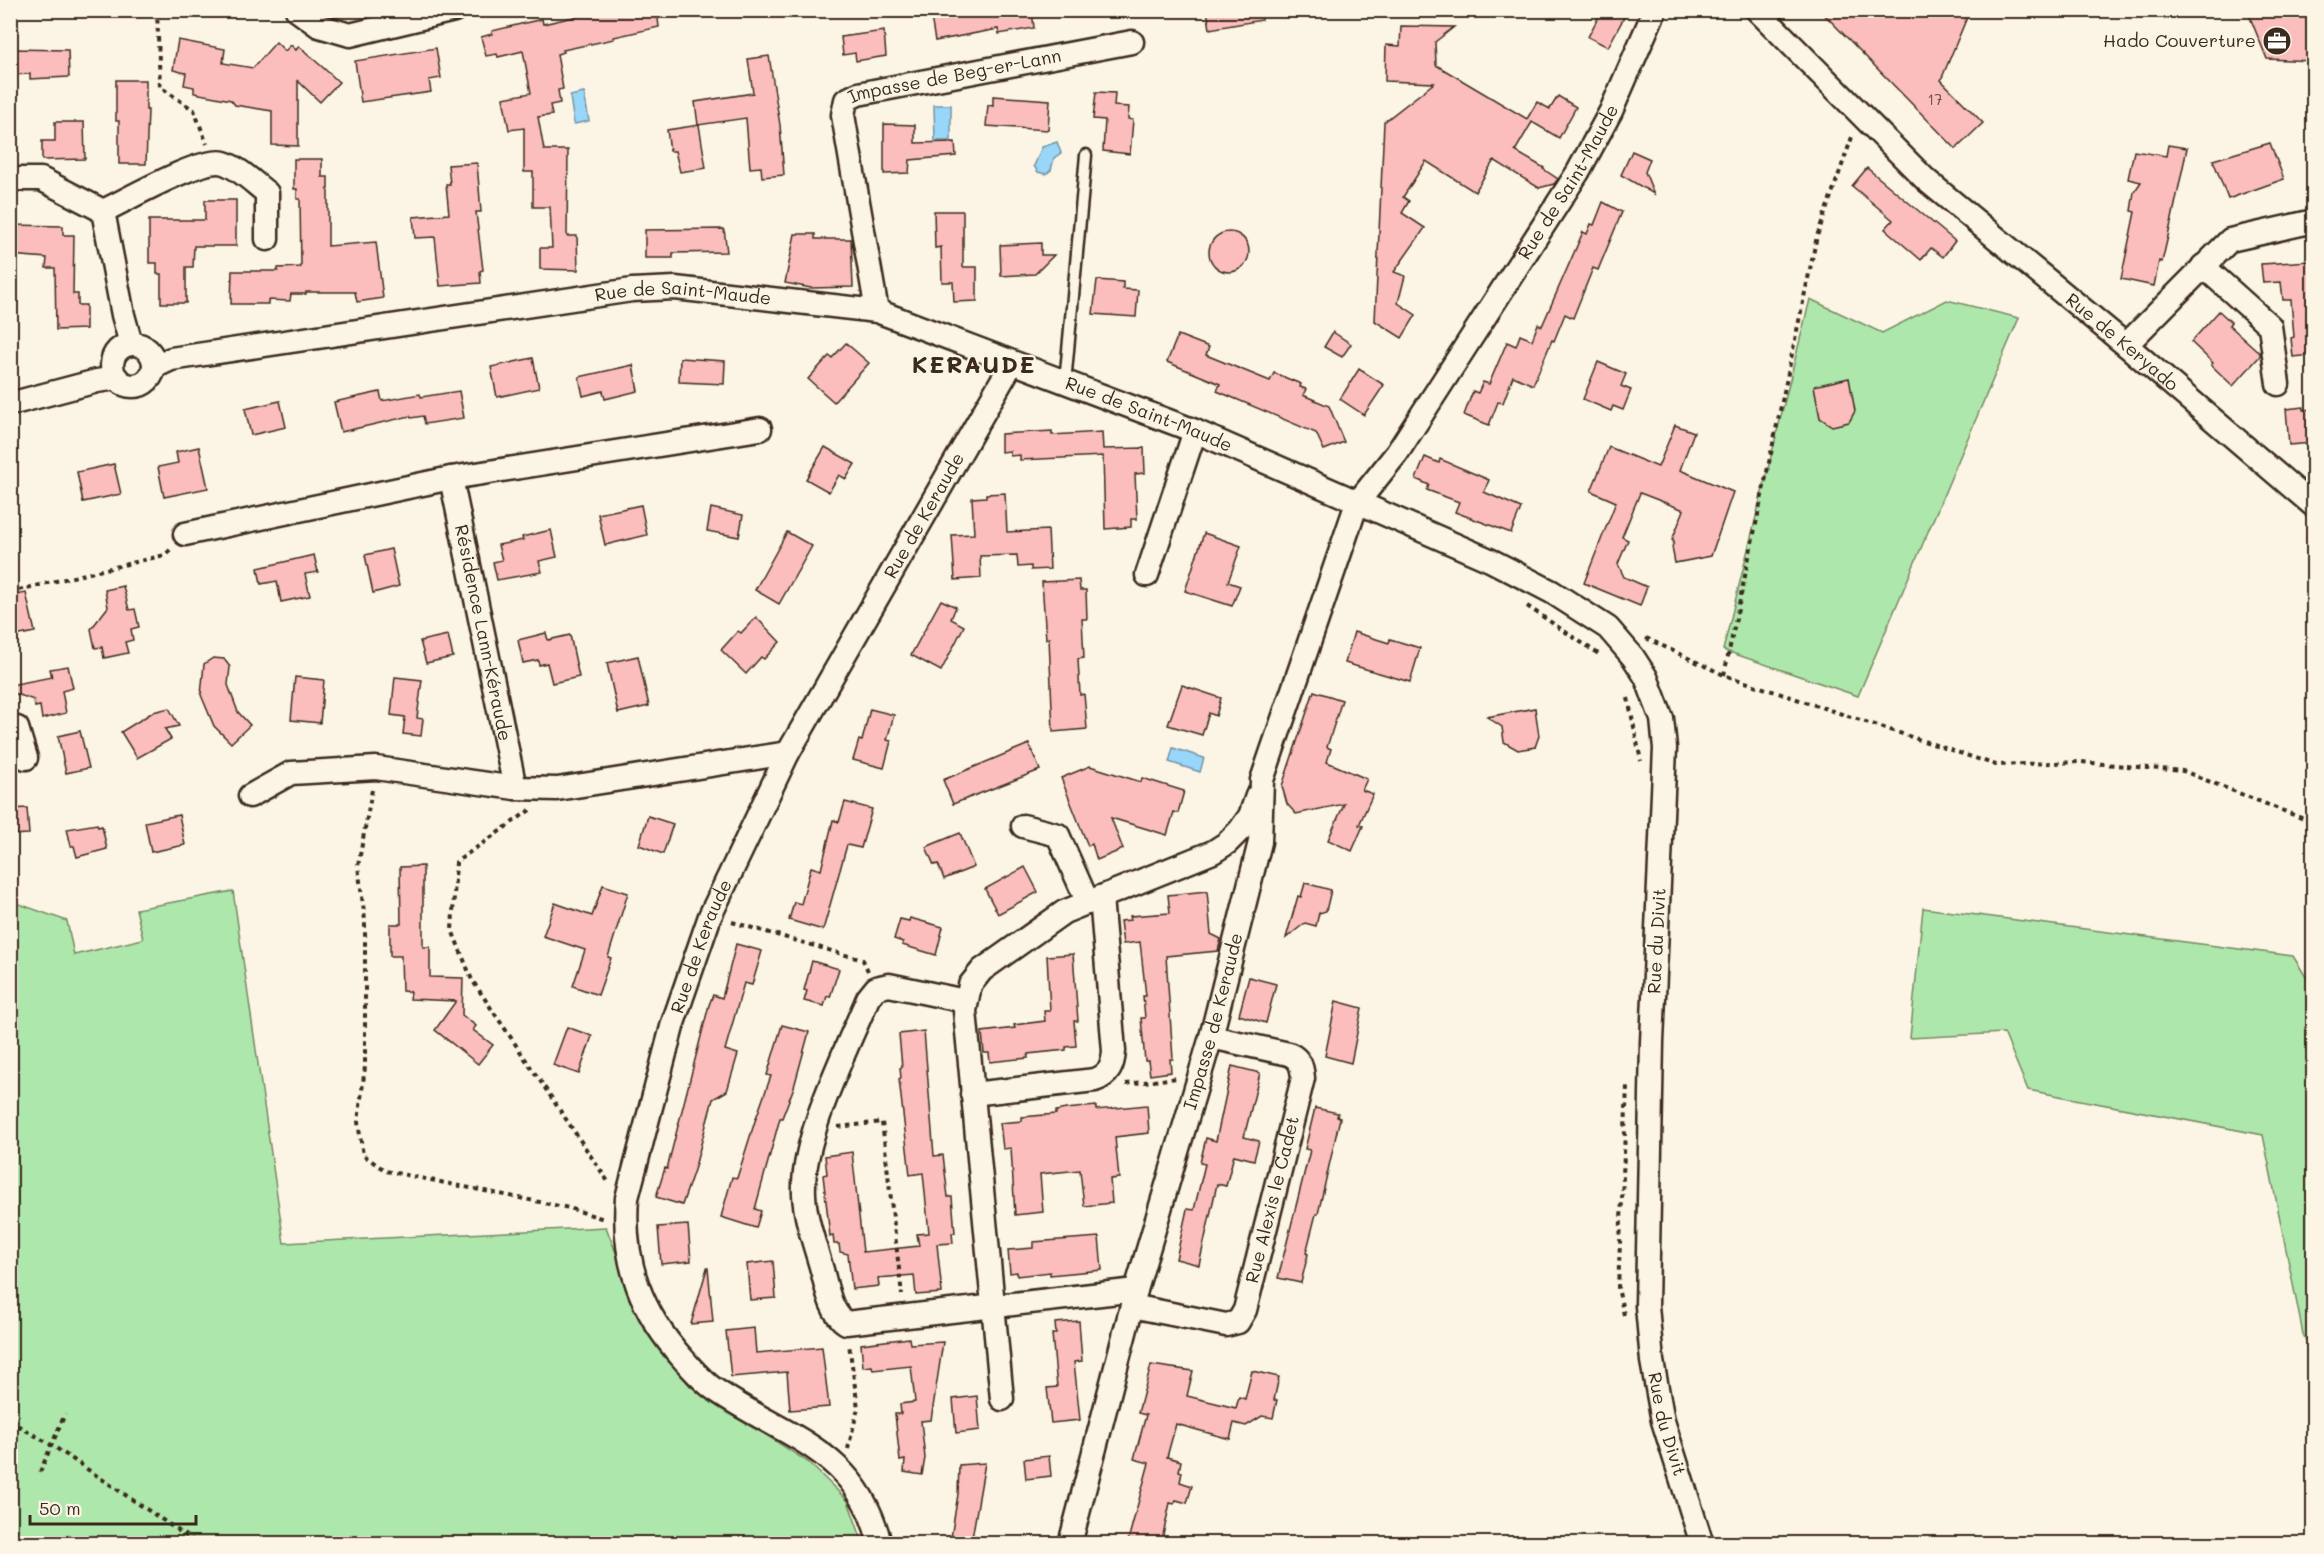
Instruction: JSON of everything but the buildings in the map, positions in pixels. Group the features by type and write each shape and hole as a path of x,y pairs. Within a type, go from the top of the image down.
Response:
{"street":[{"path":"297,10 319,26 350,34 454,10"},
{"name":"Rue de Saint-Maude","path":"154,368 171,358 632,290 675,288 876,311 1195,431 1357,503 1397,453 1578,172 1611,111 1655,10"},
{"name":"Rue de Keryado","path":"1757,10 1926,180 2126,345 2313,506"},
{"name":"Impasse de Beg-er-Lann","path":"876,311 843,115 846,100 858,94 1132,42"},
{"path":"103,211 195,167 213,162 225,164 246,176 267,193 267,239"},
{"path":"10,179 41,179 103,211"},
{"path":"103,211 131,344"},
{"path":"2126,345 2230,240 2313,221"},
{"path":"2203,266 2270,326 2278,384"},
{"path":"10,404 97,381 117,378 136,386 148,380 154,368 152,355 137,344 125,346 115,354 113,367 117,378"},
{"name":"Rue de Keraude","path":"880,1544 870,1513 858,1492 842,1471 823,1453 716,1390 696,1374 675,1352 652,1320 634,1277 625,1225 627,1198 673,1023 710,916 788,753 1011,363"},
{"path":"185,534 451,478 760,429"},
{"path":"1147,575 1195,431"},
{"name":"Résidence Lann-Kéraude","path":"451,478 515,788"},
{"name":"Rue du Divit","path":"1357,503 1492,561 1552,592 1608,628 1633,657 1646,677 1662,720 1665,748 1652,1042 1647,1306 1652,1362 1663,1420 1702,1544"},
{"name":"Impasse de Keraude","path":"1070,1544 1134,1298 1211,1037 1260,842 1262,780 1357,503"},
{"path":"10,726 17,728 26,758"},
{"path":"250,796 291,773 376,768 515,788 557,789 788,753"},
{"path":"1002,1398 972,1094 966,1001 970,985 982,970 1064,912 1196,860 1227,843 1250,816 1262,780"},
{"path":"972,1094 1095,1080 1103,1077 1114,1062 1094,900 1058,835 1023,826"},
{"path":"966,1001 889,986 876,988 868,998 814,1129 805,1179 805,1204 828,1291 839,1317 846,1323 992,1307 1134,1298"},
{"name":"Rue Alexis le Cadet","path":"1134,1298 1226,1325 1238,1322 1245,1310 1303,1078 1302,1069 1299,1061 1289,1054 1211,1037"}],"lane":[{"path":"1065,383 1086,155"}],"path":[{"path":"157,10 160,87 194,110 213,162"},
{"path":"1724,675 1817,237 1846,151 1862,115"},
{"path":"10,592 165,555 185,534"},
{"path":"1526,606 1603,657"},
{"path":"1608,628 1651,639 1724,675 1996,765 2081,762 2183,771 2313,823"},
{"path":"1627,693 1641,762"},
{"path":"376,768 358,866 365,920 365,1067 358,1122 363,1155 386,1171 569,1208 625,1225"},
{"path":"557,789 456,862 452,930 472,980 612,1186 627,1198"},
{"path":"710,916 863,960 876,988"},
{"path":"1110,1070 1126,1084 1200,1075"},
{"path":"1625,1322 1618,1288 1627,1084"},
{"path":"814,1129 882,1122 904,1316"},
{"path":"842,1471 858,1408 846,1323"},
{"path":"40,1472 65,1414"},
{"path":"10,1421 53,1446 198,1544"}],"green space":[{"path":"1810,299 1882,333 1947,300 2019,318 1858,696 1723,650"},
{"path":"233,891 284,1243 606,1227 643,1322 690,1386 808,1462 848,1501 863,1543 11,1544 11,901 67,921 74,955 143,939 136,909"},
{"path":"1923,908 2293,956 2313,988 2313,1356 2303,1334 2263,1135 2028,1090 2004,1033 1910,1038"}],"water":[{"path":"584,93 589,121 574,124 570,96"},
{"path":"934,105 951,105 951,141 935,141"},
{"path":"1057,142 1061,153 1054,158 1051,170 1046,174 1038,172 1034,166 1042,147"},
{"path":"1173,748 1204,758 1200,772 1169,762"}],"place":[{"name":"Hado Couverture","path":"2277,41"}],"district":[{"name":"KERAUDE","path":"974,365"}]}
